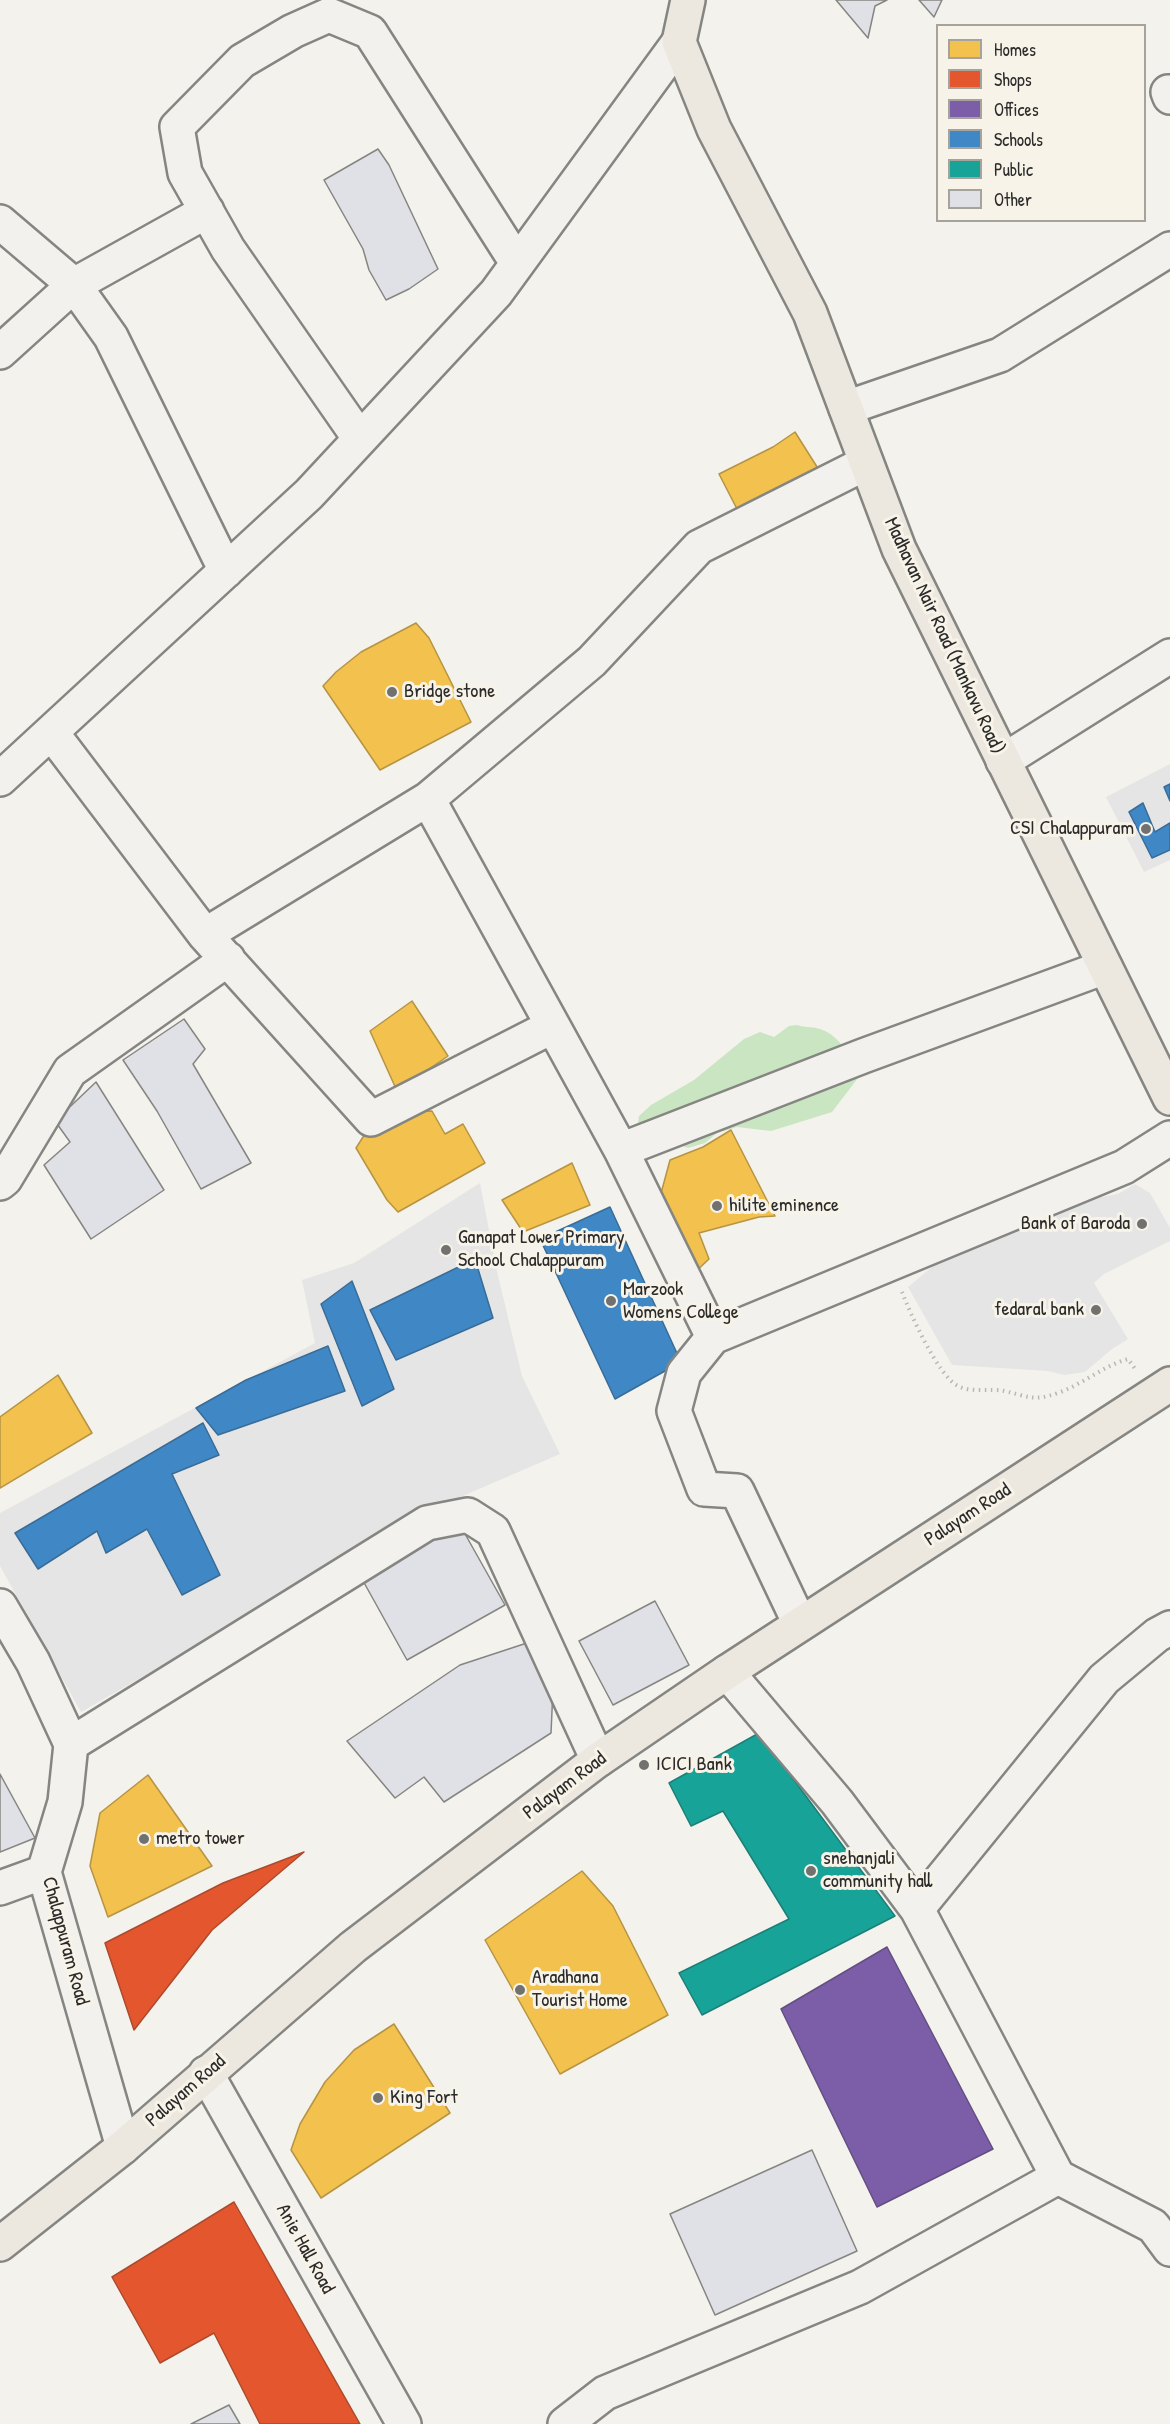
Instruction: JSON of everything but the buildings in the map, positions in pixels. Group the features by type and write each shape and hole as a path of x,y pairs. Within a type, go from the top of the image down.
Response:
{"main road":[{"path":"679,42 688,0"},
{"name":"Madhavan Nair Road (Mankavu Road)","path":"679,42 714,129 810,313 898,549 1170,1098"},
{"name":"Palayam Road","path":"0,2244 123,2147 354,1947 598,1760 727,1672 1162,1389"}],"street":[{"path":"360,439 228,249 185,173 177,127 242,62 293,31 329,15 370,32 517,263"},
{"path":"0,779 309,494 496,293 679,42"},
{"path":"0,352 74,285 207,211"},
{"path":"0,222 74,285 111,337 226,571"},
{"path":"846,408 1000,355 1170,249"},
{"path":"205,935 428,799 592,661 699,547 866,463"},
{"path":"1003,761 1170,656"},
{"path":"51,732 205,935 371,1119 553,1026"},
{"path":"428,799 621,1150 712,1337"},
{"path":"0,1183 5,1179 70,1071 228,959"},
{"path":"621,1150 863,1056 1105,967"},
{"path":"800,1624 737,1491 704,1490 674,1411 684,1373 712,1337 1124,1167 1170,1138"},
{"path":"0,1606 33,1662 72,1744 426,1523 468,1515 493,1531 598,1760"},
{"path":"917,1909 1104,1679 1157,1635 1170,1628"},
{"path":"727,1672 837,1802 917,1909 1058,2177 1152,2226 1170,2249"},
{"name":"Chalappuram Road","path":"72,1744 64,1802 44,1872 123,2147"},
{"path":"0,1888 44,1872"},
{"name":"Anie Hall Road","path":"206,2073 404,2424"},
{"path":"565,2424 605,2393 860,2287 1058,2177"}],"path":[{"path":"891,1263 921,1337 945,1373 958,1386 1004,1391 1020,1397 1036,1398 1058,1393 1094,1376 1112,1364 1128,1359 1162,1389"}],"shaded area":[{"name":"CSI Chalappuram","path":"1170,764 1170,860 1144,872 1106,797"},
{"path":"480,1183 496,1267 522,1376 560,1454 442,1505 81,1712 0,1566 0,1513 315,1343 302,1280 354,1263"},
{"path":"1135,1184 1150,1193 1170,1228 1170,1241 1104,1274 1094,1283 1128,1339 1112,1349 1085,1372 1064,1375 1048,1371 952,1365 908,1287 933,1266 1073,1202 1118,1194"}],"green space":[{"path":"789,1026 818,1028 831,1035 846,1050 861,1074 832,1112 771,1131 737,1127 717,1133 705,1143 688,1148 637,1130 639,1116 651,1105 694,1080 744,1039 760,1032 774,1037"}],"place":[{"name":"Bridge stone","path":"392,692"},
{"name":"CSI Chalappuram","path":"1146,829"},
{"name":"hilite eminence","path":"717,1206"},
{"name":"Bank of Baroda","path":"1142,1224"},
{"name":"Ganapat Lower Primary School Chalappuram","path":"446,1250"},
{"name":"Marzook Womens College","path":"611,1301"},
{"name":"fedaral bank","path":"1096,1310"},
{"name":"ICICI Bank","path":"644,1765"},
{"name":"metro tower","path":"144,1839"},
{"name":"snehanjali community hall","path":"811,1871"},
{"name":"Aradhana Tourist Home","path":"520,1990"},
{"name":"King Fort","path":"378,2098"}]}
